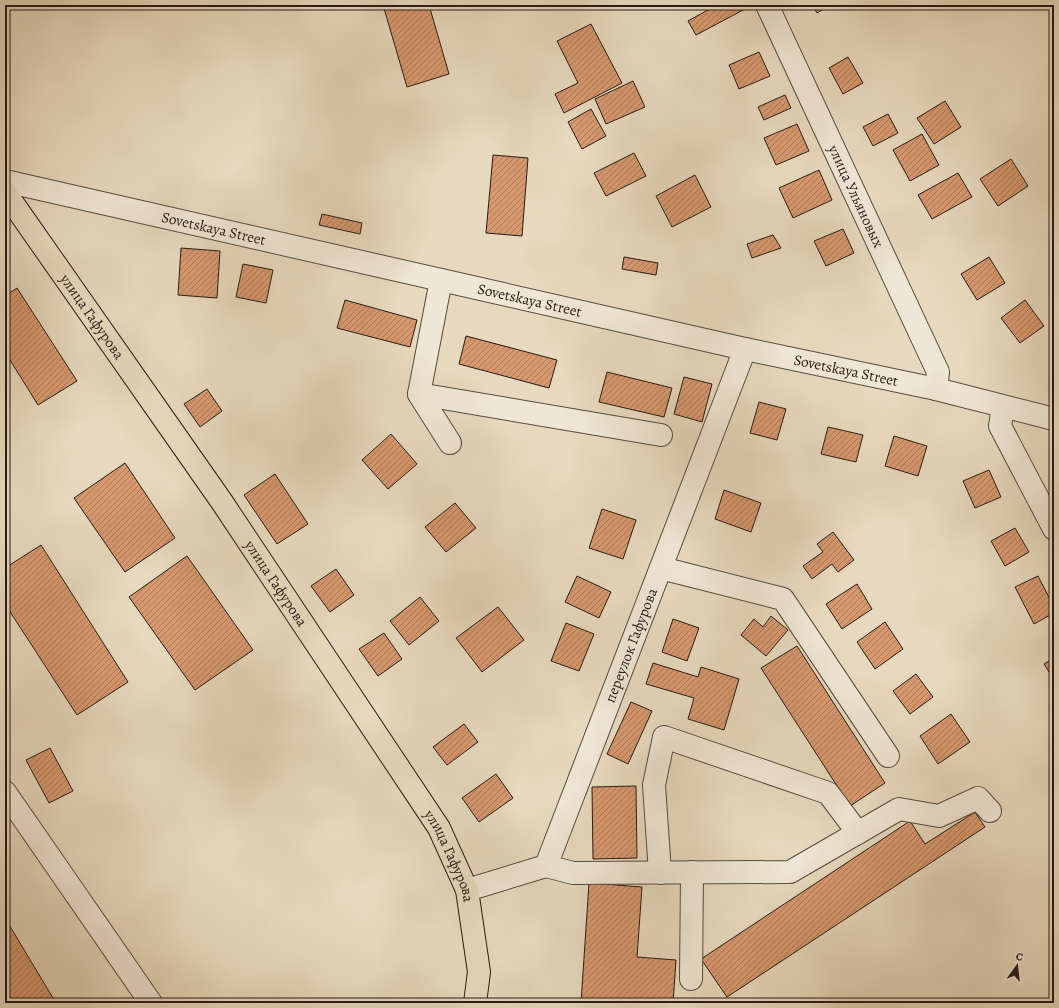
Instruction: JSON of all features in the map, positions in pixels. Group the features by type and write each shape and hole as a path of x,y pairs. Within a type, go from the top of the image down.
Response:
{"main road":[{"name":"улица Гафурова","path":"5,192 222,502 434,822 467,890 479,972 475,1003"}],"street":[{"name":"улица Ульяновых","path":"767,5 938,372 936,389"},
{"name":"Sovetskaya Street","path":"5,181 441,280 936,389 1054,419"},
{"path":"441,280 419,394 450,443"},
{"name":"переулок Гафурова","path":"546,866 746,348"},
{"path":"419,394 661,434"},
{"path":"1002,407 1000,426 1054,529"},
{"path":"661,568 783,599 888,756"},
{"path":"660,873 654,784 664,737 828,792 858,833"},
{"path":"5,792 151,1003"},
{"path":"467,890 546,866 573,873 790,872 899,809 939,816 978,798 990,811"},
{"path":"691,979 692,872"}],"building":[{"path":"383,5 429,5 449,74 407,87"},
{"path":"717,5 745,5 747,8 696,35 688,21"},
{"path":"812,5 830,5 817,13"},
{"path":"591,24 622,83 564,113 555,94 578,83 557,41"},
{"path":"759,52 770,76 739,89 729,65"},
{"path":"848,57 863,83 843,94 829,68"},
{"path":"633,81 645,107 606,124 595,99"},
{"path":"785,95 791,108 764,120 758,107"},
{"path":"945,101 961,127 934,144 917,118"},
{"path":"591,109 606,136 582,149 568,122"},
{"path":"888,114 898,133 873,146 863,127"},
{"path":"797,124 809,151 776,165 764,138"},
{"path":"922,134 939,165 910,181 893,150"},
{"path":"634,153 646,176 606,196 594,173"},
{"path":"493,155 528,158 522,236 486,233"},
{"path":"1011,159 1028,186 998,206 980,179"},
{"path":"819,170 832,200 793,218 779,188"},
{"path":"958,173 972,197 932,219 918,195"},
{"path":"695,175 711,207 672,227 656,196"},
{"path":"322,214 362,223 360,234 319,225"},
{"path":"843,229 854,253 826,266 814,241"},
{"path":"773,235 781,248 752,258 747,244"},
{"path":"181,248 220,251 217,298 178,295"},
{"path":"624,257 658,263 656,275 622,269"},
{"path":"989,257 1005,283 977,300 961,274"},
{"path":"243,264 273,270 266,303 236,297"},
{"path":"17,288 77,381 38,405 5,352 5,296"},
{"path":"345,300 417,320 410,347 337,328"},
{"path":"1025,300 1044,326 1020,343 1001,318"},
{"path":"466,336 557,360 549,388 459,364"},
{"path":"607,372 672,388 664,417 599,402"},
{"path":"684,377 712,384 702,422 674,414"},
{"path":"207,389 222,411 200,427 184,404"},
{"path":"759,402 786,409 777,440 750,433"},
{"path":"828,427 863,435 856,462 821,454"},
{"path":"391,434 417,464 388,489 362,460"},
{"path":"894,436 927,446 918,476 885,466"},
{"path":"125,463 175,538 125,572 74,498"},
{"path":"989,470 1001,497 975,508 963,481"},
{"path":"275,474 308,524 277,544 244,495"},
{"path":"724,490 761,503 751,532 715,519"},
{"path":"455,503 476,528 446,552 425,527"},
{"path":"602,509 636,520 623,559 589,548"},
{"path":"1015,528 1029,552 1005,566 991,541"},
{"path":"833,532 854,560 838,572 832,564 812,579 803,566 823,552 817,544"},
{"path":"41,545 128,682 77,715 5,604 5,568"},
{"path":"187,556 253,650 195,690 129,597"},
{"path":"336,569 354,595 330,612 311,586"},
{"path":"577,576 611,592 599,618 565,602"},
{"path":"1038,576 1054,607 1054,613 1034,624 1015,587"},
{"path":"857,584 872,609 842,629 826,604"},
{"path":"420,597 439,621 409,645 390,621"},
{"path":"498,607 524,640 482,672 456,638"},
{"path":"771,616 788,630 766,656 741,635 754,619 763,627"},
{"path":"673,619 699,628 687,661 662,652"},
{"path":"885,622 903,649 875,669 857,642"},
{"path":"566,623 594,634 579,671 551,661"},
{"path":"384,633 402,659 378,676 359,649"},
{"path":"797,646 885,783 850,806 761,668"},
{"path":"1054,658 1054,680 1044,664"},
{"path":"653,663 698,677 701,667 739,679 724,730 688,719 694,698 646,684"},
{"path":"916,674 933,697 910,714 893,691"},
{"path":"631,702 652,711 628,764 607,754"},
{"path":"951,714 970,742 938,764 920,736"},
{"path":"464,724 478,742 447,765 433,747"},
{"path":"50,748 73,791 49,803 26,760"},
{"path":"496,774 513,798 479,822 462,798"},
{"path":"636,786 637,858 593,859 592,787"},
{"path":"975,812 985,827 727,997 701,959 910,821 925,844"},
{"path":"589,883 642,887 637,957 676,960 673,1003 581,1003"},
{"path":"5,918 56,1003 5,1003"}]}
